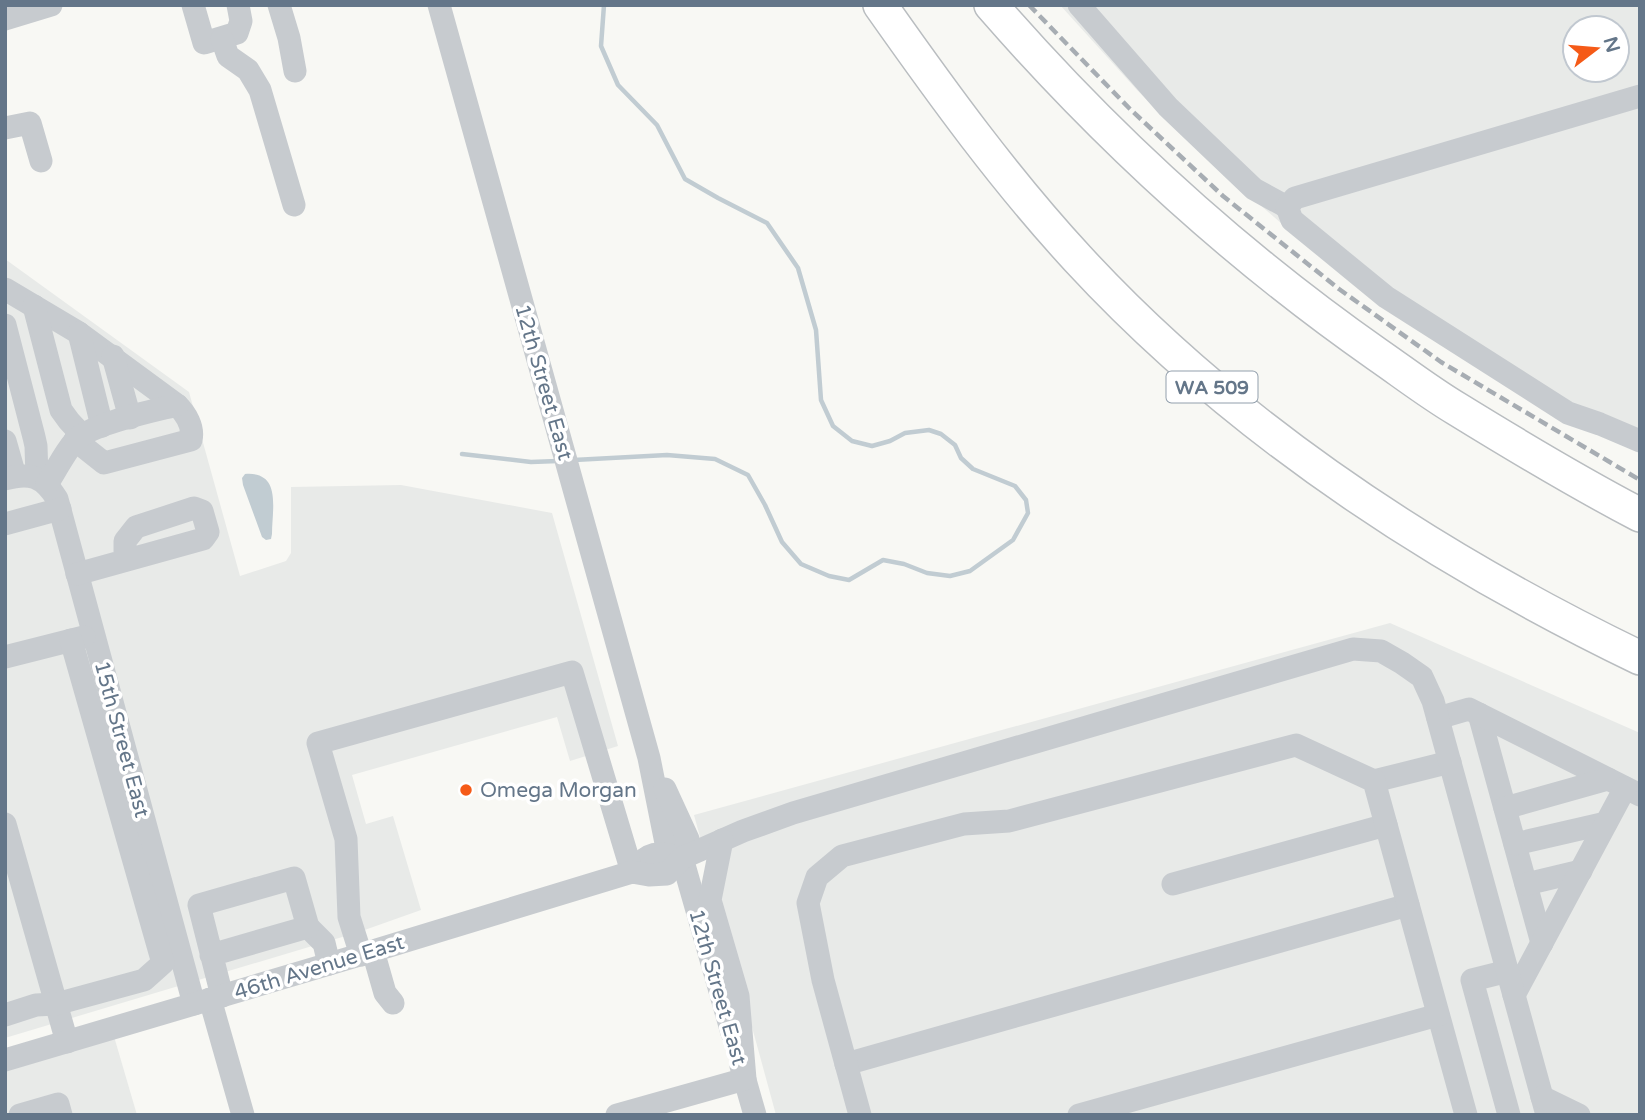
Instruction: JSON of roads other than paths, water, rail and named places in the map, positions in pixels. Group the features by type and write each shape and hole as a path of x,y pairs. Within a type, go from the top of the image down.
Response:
{"highway":[{"name":"WA 509","path":"880,5 976,138 1042,219 1120,302 1203,379 1296,453 1399,524 1513,592 1640,659"},
{"path":"991,5 1121,144 1256,264 1338,327 1455,408 1640,516"}],"street":[{"path":"5,19 51,5"},
{"path":"192,5 204,44 237,33 241,21 239,5"},
{"path":"279,5 295,71"},
{"name":"12th Street East","path":"439,5 649,758 666,843 682,858 755,1115"},
{"path":"1079,5 1168,107 1254,189 1287,207 1292,220 1386,297 1568,413 1640,441"},
{"path":"222,39 228,56 248,71 260,90 294,205"},
{"path":"1287,207 1295,198 1640,96"},
{"path":"5,128 30,122 41,161"},
{"path":"5,289 34,306 79,333 177,405 190,424 191,440 103,463 86,434 69,421 61,410 34,306"},
{"path":"5,326 36,446 29,479"},
{"path":"79,333 86,434"},
{"path":"113,356 130,418"},
{"path":"29,479 86,434 177,405"},
{"path":"5,441 29,479"},
{"name":"15th Street East","path":"29,479 57,499 94,634 109,732 163,928 209,1000 243,1115"},
{"path":"7,526 60,509"},
{"path":"77,574 125,560"},
{"path":"5,657 94,634"},
{"path":"71,640 109,732"},
{"name":"46th Avenue East","path":"5,1060 632,872 649,875 667,873 682,858 793,813 1353,649 1381,651 1422,677 1433,701 1545,1106"},
{"path":"393,1003 385,993 349,917 346,839 318,743 572,672 632,872"},
{"path":"1438,718 1469,709 1624,787"},
{"path":"1479,714 1542,943"},
{"path":"860,1115 824,981 808,903 817,877 842,856 964,824 1009,821 1296,745 1374,781 1450,762"},
{"path":"1374,781 1466,1115"},
{"path":"1505,808 1624,787"},
{"path":"1514,995 1624,787"},
{"path":"1516,844 1606,823"},
{"path":"5,824 67,1042"},
{"path":"1173,884 1386,825"},
{"path":"617,1115 745,1079 738,996 710,900 722,840"},
{"path":"1526,884 1581,871"},
{"path":"209,1000 211,955 199,905 294,878 308,927 324,943 330,964"},
{"path":"846,1064 1408,905"},
{"path":"211,955 308,927"},
{"path":"5,1015 36,1005 56,1004 144,980 163,963 163,928"},
{"path":"1508,971 1472,981 1509,1115"},
{"path":"144,980 154,1016"},
{"path":"1079,1115 1438,1015"},
{"path":"20,1115 58,1104 61,1115"},
{"path":"1545,1106 1579,1115"}],"waterway":[{"path":"574,460 667,455 715,459 748,475 782,542 801,564 829,576 849,580 883,560 904,564 927,573 950,576 970,571 1013,540 1028,513 1026,500 1015,486 973,469 961,458 955,445 941,434 929,430 905,433 872,446 852,441 833,426 821,400 816,330 798,268 767,223 685,179 657,125 618,85 601,46 604,5"},
{"path":"462,454 531,462 558,461"}],"railway":[{"path":"1029,5 1130,109 1223,196 1339,289 1441,362 1640,480"}],"place":[{"name":"Omega Morgan","path":"466,790"}]}
